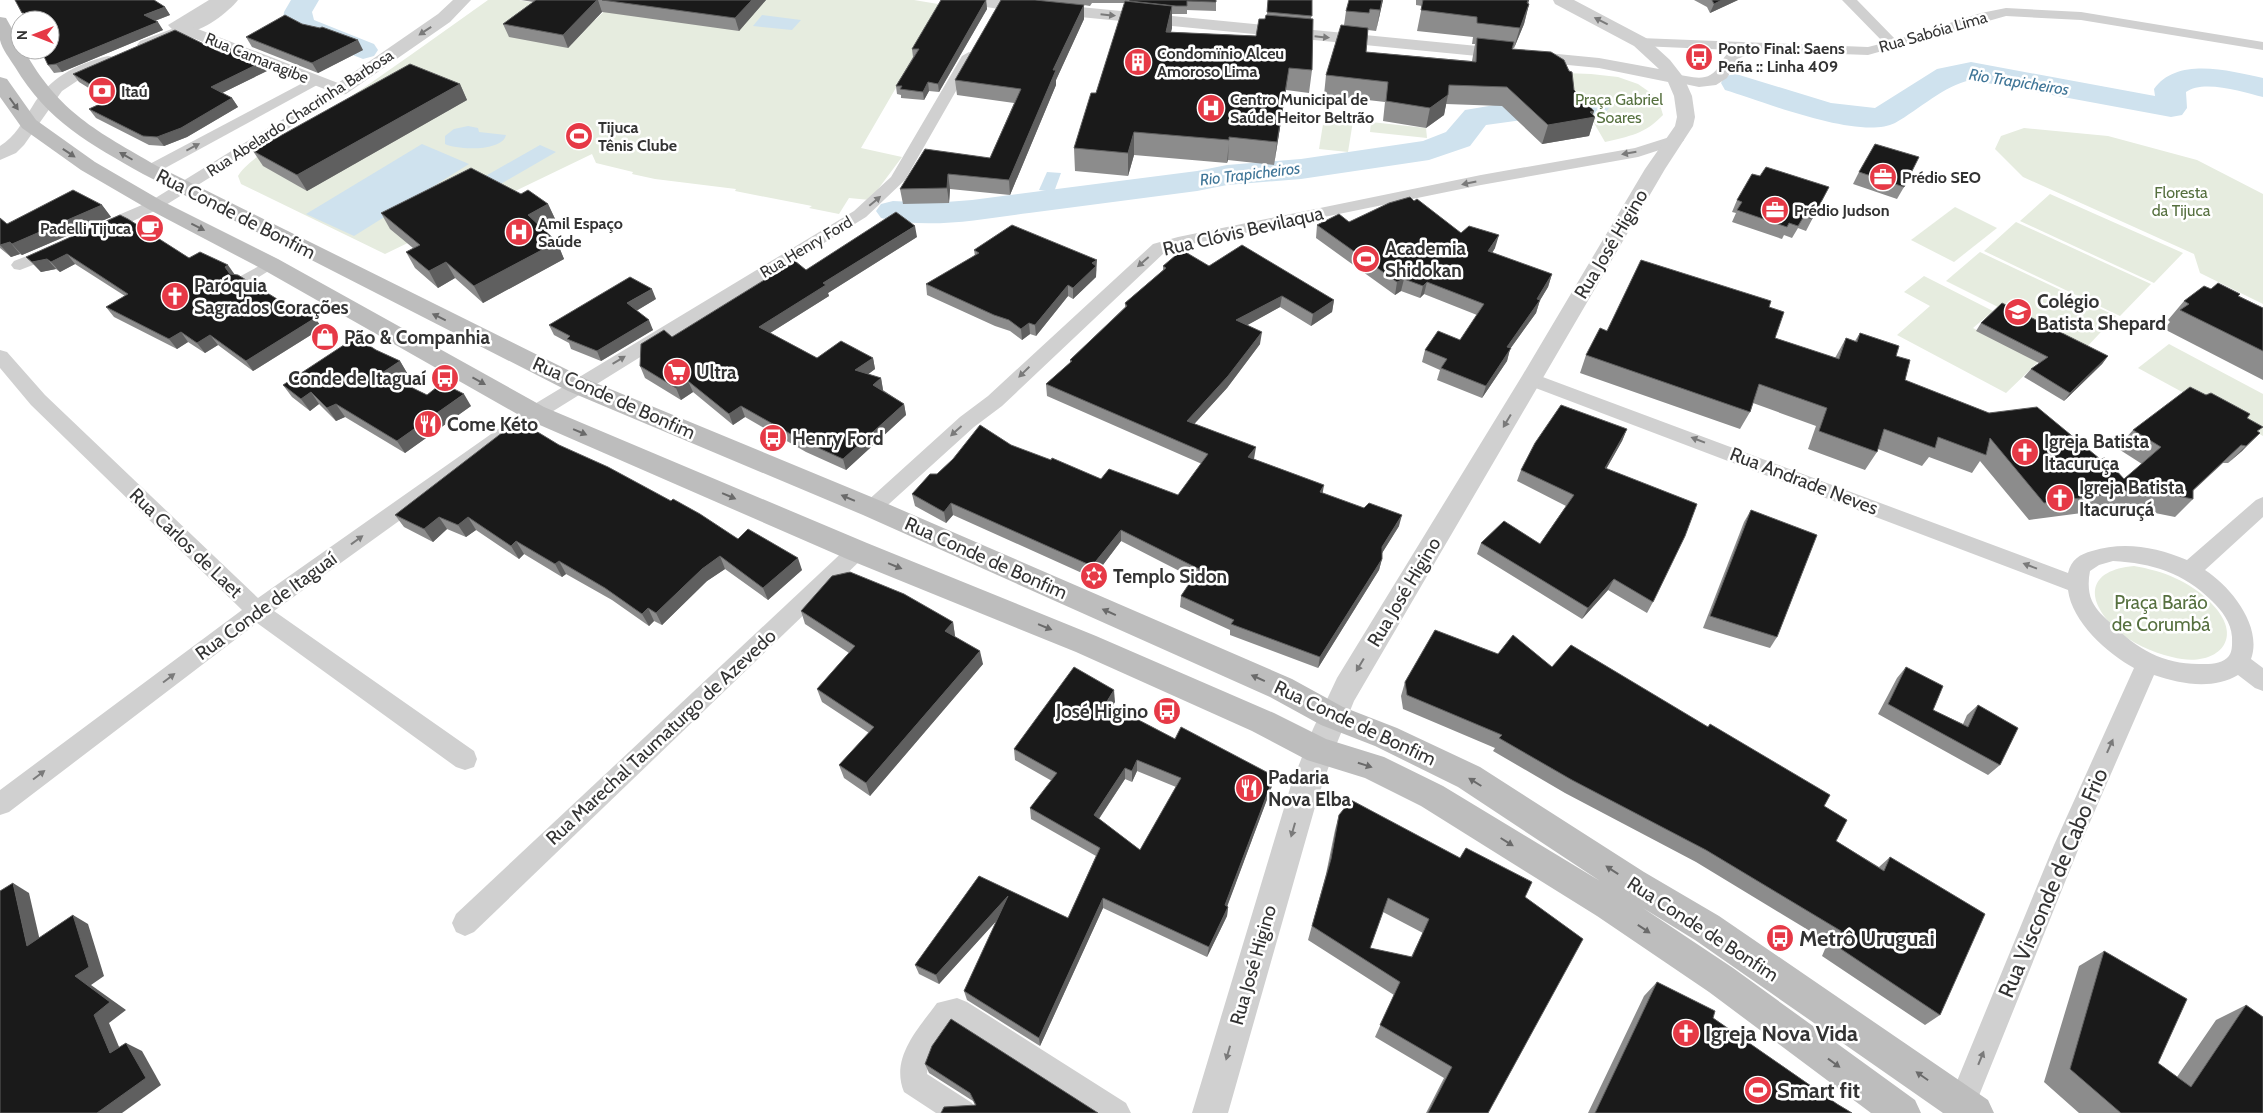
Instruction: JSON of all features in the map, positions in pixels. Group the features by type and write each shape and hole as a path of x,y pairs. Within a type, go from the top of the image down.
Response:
{"main road":[{"name":"Rua Conde de Bonfim","path":"0,22 17,57 58,110 90,135 150,170 577,385 872,508 1281,688 1332,716 1386,737 1469,778 1632,883 1707,928 1969,1108"},
{"name":"Rua Conde de Bonfim","path":"0,83 29,124 88,166 155,205 270,264 535,412 858,550 1086,644 1263,722 1318,750 1373,767 1432,796 1609,906 1720,980 1902,1113"}],"street":[{"path":"0,154 15,146 47,97 67,79 127,53 180,26 217,14 224,8 225,0"},
{"name":"Rua Abelardo Chacrinha Barbosa","path":"444,18 463,0"},
{"name":"Rua Abelardo Chacrinha Barbosa","path":"84,237 155,205 185,187 340,90 444,18 474,0"},
{"path":"973,0 1534,58 1599,63 1699,83 1712,82 1722,75 1732,56 1750,47"},
{"path":"1561,0 1623,42 1664,64 1675,78 1683,96 1685,110"},
{"path":"1849,0 1894,45"},
{"path":"2047,0 2056,14"},
{"path":"989,20 999,4"},
{"name":"Rua Sabóia Lima","path":"1623,42 1849,51 1868,50 1894,45 2006,12 2056,14 2263,46"},
{"name":"Rua Camaragibe","path":"180,26 340,90"},
{"path":"1534,58 1623,42"},
{"name":"Rua Henry Ford","path":"535,412 833,231 872,203 897,180 975,45"},
{"path":"1534,58 1600,68 1649,82 1674,97 1685,110"},
{"name":"Rua Abelardo Chacrinha Barbosa","path":"150,170 266,109 314,81"},
{"path":"266,109 296,118"},
{"name":"Rua José Higino","path":"1210,1113 1318,750 1332,716 1347,687 1655,170 1676,140 1684,126 1685,110"},
{"name":"Rua Clóvis Bevilaqua","path":"872,508 967,422 994,401 1083,316 1159,248 1178,242 1481,180 1638,152 1676,140"},
{"path":"20,265 66,245"},
{"path":"244,280 270,264"},
{"name":"Rua Carlos de Laet","path":"0,356 38,400 257,612 464,758"},
{"name":"Rua Andrade Neves","path":"1532,379 2076,584"},
{"name":"Rua Conde de Itaguaí","path":"0,804 257,612 535,412"},
{"path":"2189,571 2263,505"},
{"name":"Rua Marechal Taumaturgo de Azevedo","path":"465,923 858,550"},
{"path":"2113,553 2133,553 2157,558 2189,571 2213,586 2231,606 2242,626 2245,647 2239,662 2225,671 2205,675 2174,673 2147,664 2119,645 2096,624 2081,604 2076,584 2080,567 2092,558 2113,553"},
{"path":"2239,662 2263,681"},
{"name":"Rua Visconde de Cabo Frio","path":"1969,1108 2067,845 2147,664"},
{"path":"962,1113 914,1082 911,1072 916,1058 947,1013 957,1012 1116,1113"}],"green space":[{"name":"Tijuca Tênis Clube","path":"488,0 519,0 550,6 595,20 616,0 914,0 944,5 861,148 902,157 870,200 849,198 839,214 809,208 812,206 735,191 736,189 655,179 632,174 633,172 596,163 592,154 385,254 241,184 238,176 268,149 334,108"},
{"name":"Praça Gabriel Soares","path":"1565,73 1618,77 1638,84 1658,98 1663,115 1643,130 1630,136 1605,142"},
{"path":"1324,118 1353,121 1348,152 1319,149"},
{"path":"1371,122 1426,128 1427,138 1370,132"},
{"name":"Floresta da Tijuca","path":"2024,128 2108,136 2197,160 2263,194 2263,304 2200,273 2194,254 2023,177 1995,149 2001,136"},
{"path":"2050,194 2183,253 2154,283 2020,221"},
{"path":"1955,207 1997,228 1954,262 1911,240"},
{"path":"2016,222 2151,284 2120,316 1984,251"},
{"path":"1980,252 2116,316 2084,350 1946,281"},
{"path":"1924,276 1993,311 1973,328 2038,362 2006,393 1897,335 1930,306 1904,292"},
{"path":"2169,344 2263,394 2263,436 2138,368"},
{"name":"Praça Barão de Corumbá","path":"2134,566 2176,578 2203,595 2222,616 2227,629 2226,640 2222,648 2213,655 2201,659 2188,660 2172,657 2142,646 2115,628 2098,606 2095,596 2096,587 2100,579 2107,573"}],"water":[{"path":"762,15 801,20 792,30 753,26"},
{"path":"468,126 478,128 479,132 506,135 503,141 488,147 459,148 445,144 445,136 454,129"},
{"path":"422,144 469,164 354,236 306,214"},
{"path":"540,145 556,152 497,186 482,178"},
{"path":"1047,172 1061,173 1054,192 1039,190"}],"building":[{"path":"15,0 154,0 165,7 144,15 158,22 56,64 48,65 46,60 60,60 60,10 20,10"},
{"path":"536,0 597,0 563,35 503,24"},
{"path":"602,0 752,0 735,18"},
{"path":"941,0 986,0 938,84 928,82 923,92 900,89 902,86 896,86 919,49 912,49"},
{"path":"1001,0 1035,0 1084,5 1053,70 1056,70 1009,180 948,174 947,188 900,189 925,149 990,158 1021,89 955,80"},
{"path":"1130,0 1216,0 1216,2 1187,1 1187,6 1176,6"},
{"path":"1268,0 1312,0 1312,16 1267,12"},
{"path":"1349,0 1382,0 1380,10 1370,9 1369,13 1346,11"},
{"path":"1423,0 1528,0 1527,3 1529,4 1520,28 1477,23 1477,17 1421,10"},
{"path":"1712,0 1722,0 1714,4"},
{"path":"1125,1 1172,6 1166,32 1256,36 1259,19 1265,19 1266,15 1313,19 1312,70 1289,68 1277,142 1229,137 1229,140 1134,132 1128,153 1074,148 1091,93 1096,93"},
{"path":"285,15 302,24 322,27 358,40 312,63 246,37"},
{"path":"1341,25 1368,28 1366,52 1476,62 1477,38 1514,42 1512,49 1551,52 1564,60 1569,71 1572,72 1574,90 1594,111 1590,112 1595,117 1548,125 1507,87 1449,85 1448,95 1430,108 1386,101 1388,82 1326,75"},
{"path":"175,30 222,53 231,48 264,61 211,87 232,98 181,128 157,137 143,136 89,109 113,98 73,74"},
{"path":"410,64 460,84 297,175 253,151"},
{"path":"1875,144 1919,157 1904,187 1859,172"},
{"name":"Prédio Judson","path":"1766,167 1829,187 1812,219 1804,216 1798,226 1789,223 1787,227 1737,210 1742,202 1737,200 1752,174 1760,176"},
{"path":"471,168 521,194 528,190 548,204 528,215 557,242 474,286 446,262 429,271 406,252 420,245 381,213"},
{"path":"73,190 102,205 12,244 10,242 0,245 0,218 7,224"},
{"path":"1410,197 1414,201 1417,199 1461,233 1469,226 1499,235 1488,251 1552,274 1537,299 1540,300 1507,347 1511,348 1486,386 1441,368 1447,359 1425,350 1438,331 1460,340 1484,304 1427,282 1423,286 1404,279 1397,282 1317,225 1339,214 1349,222 1389,203"},
{"path":"896,212 915,226 823,283 826,285 759,327 817,358 841,341 873,358 855,370 881,378 873,385 904,404 843,459 803,441 741,406 729,414 688,381 676,388 640,366 641,344 664,330 672,337 795,261 806,270"},
{"path":"120,215 189,258 200,252 228,265 225,267 230,274 238,275 290,307 315,318 246,361 210,335 197,343 181,332 169,339 106,307 128,294 67,254 51,262 47,259 32,262 26,257"},
{"path":"1012,225 1097,260 1092,263 1096,266 1073,288 1068,285 1035,325 1029,323 1021,329 1009,320 926,284 979,253 974,250"},
{"path":"1242,245 1334,300 1313,314 1282,296 1236,320 1262,332 1228,376 1187,421 1256,447 1248,457 1324,485 1320,492 1364,508 1369,503 1402,515 1382,547 1382,559 1320,657 1231,624 1234,620 1181,596 1199,569 1121,530 1092,566 951,503 944,512 912,494 930,474 937,474 953,459 980,425 1011,445 1051,460 1052,458 1101,479 1109,469 1178,495 1208,454 1046,384 1127,306 1125,303 1166,268 1163,266 1182,250 1209,266"},
{"path":"1641,260 1771,301 1769,307 1784,312 1775,338 1839,359 1846,338 1857,342 1860,333 1899,346 1896,356 1910,360 1905,380 1989,413 2037,407 2100,459 2105,458 2124,479 2161,447 2133,430 2190,387 2206,395 2211,393 2250,414 2247,418 2263,427 2257,431 2260,433 2246,446 2241,445 2193,490 2193,499 2172,495 2160,487 2044,503 1990,438 1986,455 1938,437 1935,448 1884,429 1877,452 1819,431 1827,408 1759,384 1750,412 1586,355 1600,328 1607,331"},
{"path":"630,277 652,289 627,303 649,320 597,351 567,339 570,336 549,325"},
{"path":"2218,283 2240,294 2238,296 2263,308 2263,351 2180,310 2189,304 2184,301 2204,286 2211,289"},
{"path":"2002,303 2108,356 2070,393 2031,369 2048,357 1981,323"},
{"path":"356,337 376,350 400,361 382,373 427,395 442,383 464,394 397,441 336,404 327,408 311,392 301,399 283,385"},
{"path":"1561,405 1627,429 1605,468 1697,504 1685,536 1653,602 1614,579 1588,608 1481,543 1504,521 1540,544 1574,495 1521,470 1535,443"},
{"path":"526,425 559,445 608,467 671,501 673,499 738,539 748,529 798,558 763,588 720,556 702,569 656,613 648,608 642,614 605,588 559,561 555,564 516,541 511,546 468,517 458,525 439,517 424,529 395,515 507,429"},
{"path":"1751,510 1817,535 1777,637 1710,616"},
{"path":"850,572 904,594 953,622 945,631 980,651 866,783 839,765 874,727 817,689 855,646 801,611 832,576"},
{"path":"1435,630 1498,654 1513,635 1552,667 1571,645 1708,727 1710,724 1830,795 1824,806 1847,820 1836,841 1884,871 1890,857 1985,914 1940,1015 1835,945 1841,931 1706,850 1572,780 1499,738 1502,735 1407,695 1405,682"},
{"path":"1074,667 1114,690 1106,703 1175,739 1181,727 1274,776 1225,905 1228,907 1209,947 1103,898 1039,1038 964,991 1008,896 936,975 915,965 979,876 1068,918 1100,848 1030,808 1057,773 1014,749","holes":["1137,760 1181,778 1140,850 1094,815 1125,768 1132,771"]},
{"path":"1906,667 1943,686 1933,710 1968,727 1978,705 2018,728 2000,765 1888,704"},
{"path":"1351,800 1460,858 1466,848 1532,882 1525,897 1583,939 1488,1113 1428,1113 1452,1067 1380,1025 1400,982 1312,926 1331,859 1339,815","holes":["1388,898 1429,919 1412,957 1370,948"]},
{"path":"13,883 27,946 73,915 89,967 75,976 110,1002 94,1015 110,1053 126,1043 146,1078 97,1113 0,1113 0,891"},
{"path":"2104,951 2187,999 2158,1063 2191,1087 2246,1005 2263,1017 2263,1113 2121,1113 2070,1069"},
{"path":"1657,982 1715,1011 1713,1018 1852,1113 1595,1113"},
{"path":"951,1019 1098,1113 941,1113 944,1107 976,1105 970,1093 925,1064 932,1046"}],"waterway":[{"name":"Rio Trapicheiros","path":"305,0 298,12 298,20 304,26 363,50"},
{"name":"Rio Trapicheiros","path":"1736,83 1829,112 1866,117 1882,117 1948,76 1971,71 2171,108 2170,89 2178,83 2189,79 2215,78 2263,88"},
{"name":"Rio Trapicheiros","path":"893,211 933,213 972,210 1197,181 1227,175 1301,169 1429,150 1458,139 1476,117 1530,109 1595,105"}],"place":[{"name":"Ponto Final: Saens Peña :: Linha 409","path":"1699,57"},
{"name":"Condomïnio Alceu Amoroso Lima","path":"1138,62"},
{"name":"Itaú","path":"102,91"},
{"name":"Centro Municipal de Saúde Heitor Beltrão","path":"1211,108"},
{"name":"Tijuca Tênis Clube","path":"579,136"},
{"name":"Prédio SEO","path":"1883,177"},
{"name":"Prédio Judson","path":"1775,210"},
{"name":"Padelli Tijuca","path":"150,228"},
{"name":"Amil Espaço Saúde","path":"519,232"},
{"name":"Academia Shidokan","path":"1366,259"},
{"name":"Paróquia Sagrados Corações","path":"175,296"},
{"name":"Colégio Batista Shepard","path":"2018,312"},
{"name":"Pão & Companhia","path":"325,337"},
{"name":"Ultra","path":"677,372"},
{"name":"Conde de Itaguaí","path":"445,378"},
{"name":"Come Kéto","path":"428,424"},
{"name":"Henry Ford","path":"773,438"},
{"name":"Igreja Batista Itacuruça","path":"2025,452"},
{"name":"Igreja Batista Itacuruçá","path":"2060,498"},
{"name":"Templo Sidon","path":"1094,576"},
{"name":"José Higino","path":"1167,711"},
{"name":"Padaria Nova Elba","path":"1249,788"},
{"name":"Metrô Uruguai","path":"1780,938"},
{"name":"Igreja Nova Vida","path":"1686,1033"},
{"name":"Smart fit","path":"1758,1090"}]}
